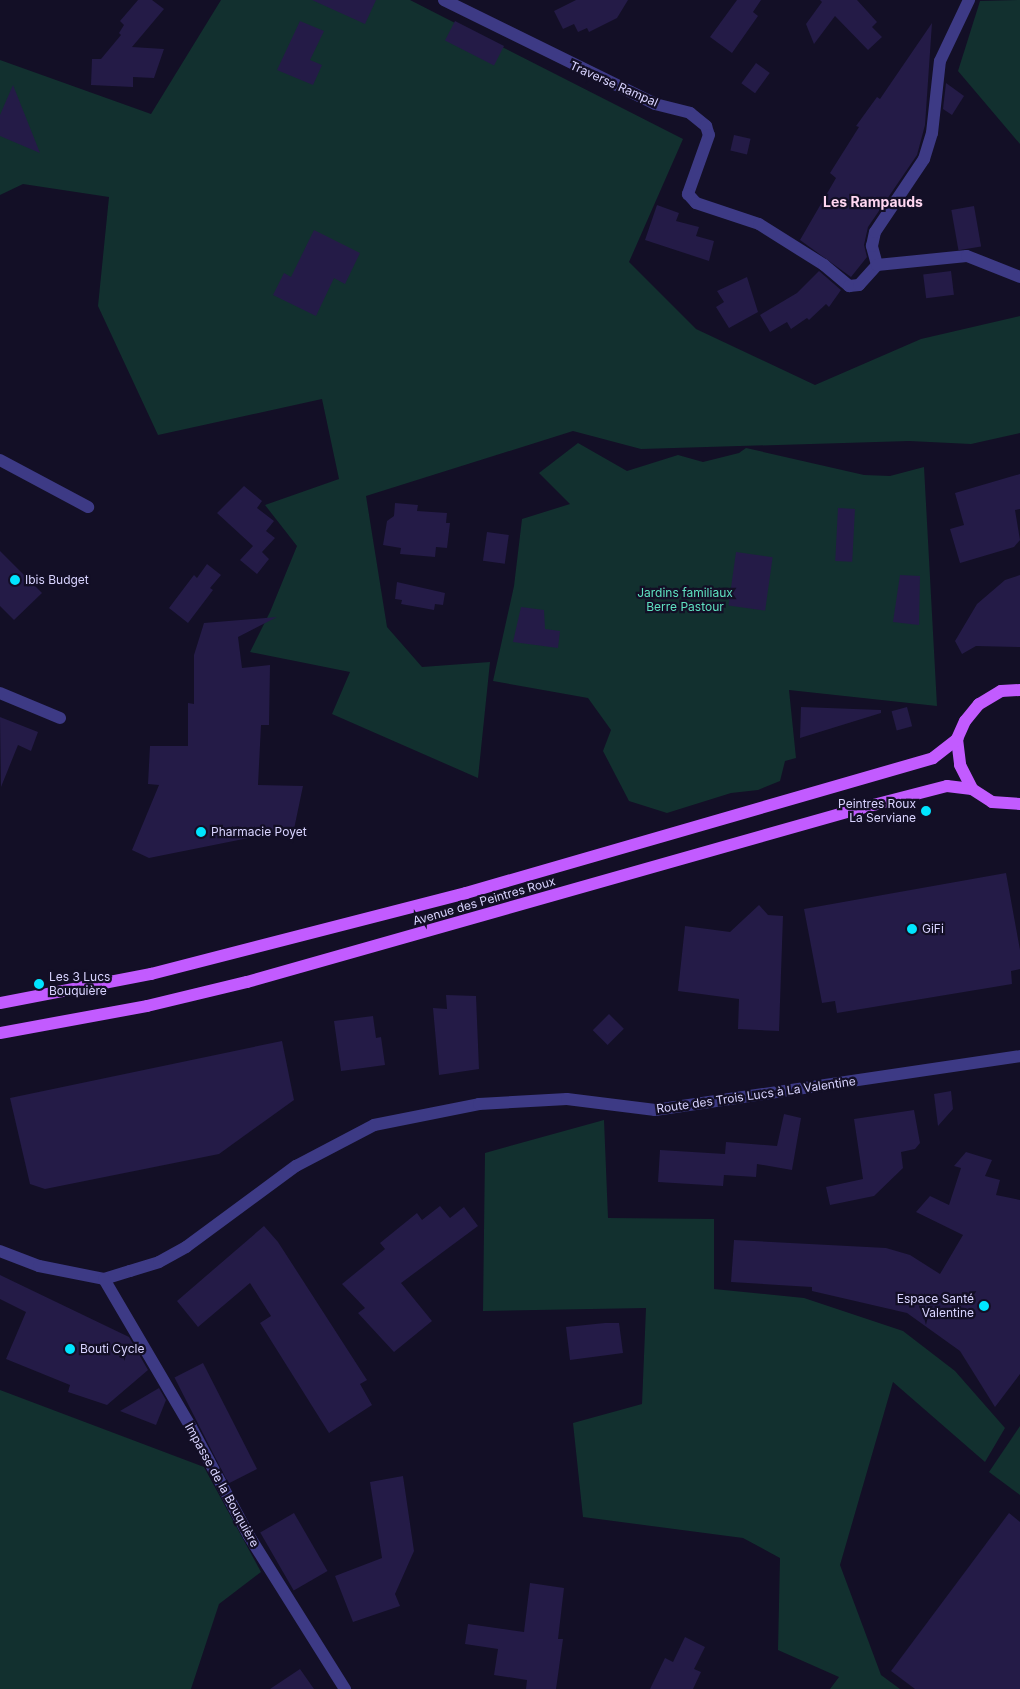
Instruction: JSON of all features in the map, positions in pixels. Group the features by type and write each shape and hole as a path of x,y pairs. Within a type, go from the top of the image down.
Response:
{"main road":[{"path":"1020,690 1001,691 979,704 965,721 957,740 960,766 972,790 992,802 1020,804"},
{"name":"Avenue des Peintres Roux","path":"0,1003 151,974 466,893 932,758 957,740"},
{"name":"Avenue des Peintres Roux","path":"0,1033 147,1006 247,982 863,808 947,786 972,790"}],"street":[{"name":"Traverse Rampal","path":"444,0 655,104 690,112 706,126 709,135 688,194 696,203 760,224 824,265 850,286 859,285 877,265"},
{"path":"969,0 940,61 932,133 924,159 874,232 872,246 877,265 967,256 1020,277"},
{"path":"0,460 88,507"},
{"path":"0,693 60,718"},
{"name":"Route des Trois Lucs à La Valentine","path":"0,1251 39,1266 104,1279 159,1262 186,1247 296,1166 374,1125 479,1104 567,1099 655,1110 1020,1056"},
{"name":"Impasse de la Bouquière","path":"104,1279 191,1427 249,1536 345,1689"}],"green space":[{"path":"221,0 410,0 683,139 629,262 696,329 815,385 921,339 1020,316 1020,433 971,444 909,441 641,449 573,431 366,496 387,627 422,667 490,662 478,778 332,714 350,672 250,652 270,612 297,546 265,505 339,479 322,399 158,435 98,306 109,197 23,184 0,195 0,60 151,114"},
{"path":"1020,0 1020,144 958,71 980,1"},
{"name":"Jardins familiaux Berre Pastour","path":"578,443 627,471 678,455 703,462 739,453 746,448 864,475 890,476 924,467 937,706 789,690 796,758 785,761 780,781 758,790 731,793 667,813 629,801 603,751 611,730 588,698 493,681 514,586 522,519 570,504 539,473"},
{"path":"604,1120 608,1218 714,1219 714,1289 804,1298 903,1331 955,1371 1005,1428 985,1462 893,1382 840,1565 881,1675 900,1689 830,1689 839,1677 778,1650 780,1558 743,1538 583,1517 573,1423 642,1404 646,1308 483,1311 485,1153"},
{"path":"0,1390 204,1467 261,1572 219,1604 191,1689 0,1689"},
{"path":"1020,1426 1020,1495 989,1472"}],"building":[{"path":"138,0 152,0 164,9 132,47 164,49 154,78 133,77 133,87 91,85 92,59 101,59 121,35 119,33 124,25 120,21"},
{"path":"312,0 376,0 365,24"},
{"path":"576,0 628,0 617,18 589,32 587,28 578,32 574,24 563,29 554,11"},
{"path":"737,0 761,0 753,12 758,16 732,53 710,37"},
{"path":"820,0 857,0 877,22 872,27 882,37 868,50 835,16 814,44 806,24 822,2"},
{"path":"300,21 324,31 310,60 322,65 313,85 277,70"},
{"path":"455,21 504,46 494,66 445,41"},
{"path":"932,23 925,125 917,155 868,227 864,245 867,257 851,277 800,240 836,178 830,173 859,127 856,126 877,97 880,99"},
{"path":"756,63 770,73 755,93 741,83"},
{"path":"946,83 964,96 952,115 943,109"},
{"path":"13,85 40,153 0,136 0,115"},
{"path":"734,135 751,139 747,154 730,151"},
{"path":"657,205 679,213 676,221 699,227 696,236 714,241 709,261 645,240"},
{"path":"974,206 981,246 958,250 951,210"},
{"path":"314,230 360,253 345,284 334,278 316,316 273,295 284,273 291,277"},
{"path":"819,271 841,290 829,307 826,304 809,320 807,318 791,329 787,322 770,332 760,315 797,293"},
{"path":"951,271 954,295 926,298 923,274"},
{"path":"747,277 758,312 729,328 716,307 724,302 717,291"},
{"path":"1020,474 1020,509 1015,510 1020,540 1014,547 960,563 950,529 964,525 955,493"},
{"path":"244,486 262,501 257,508 274,521 266,531 275,538 262,552 269,559 257,574 240,560 253,546 217,513"},
{"path":"395,503 418,505 417,511 447,513 446,523 450,523 447,548 436,547 435,557 400,554 401,548 383,545 387,521 394,516"},
{"path":"838,508 855,509 852,562 835,561"},
{"path":"487,532 509,535 505,564 483,561"},
{"name":"Ibis Budget","path":"0,551 42,593 14,620 0,606"},
{"path":"736,552 773,557 765,611 728,605"},
{"path":"207,564 221,575 210,588 213,590 188,623 169,608 194,575 197,578"},
{"path":"900,575 920,576 919,625 893,622"},
{"path":"1020,575 1020,647 976,646 962,654 955,641 977,604 1005,580"},
{"path":"397,582 445,593 443,605 435,604 434,610 401,604 402,600 395,599"},
{"path":"521,607 544,610 545,629 560,631 558,648 513,642"},
{"path":"277,617 238,637 242,668 270,665 269,725 261,725 258,785 303,786 294,829 149,858 132,850 159,785 148,784 150,746 188,746 188,703 194,704 194,655 204,623"},
{"path":"801,707 881,710 881,713 800,738"},
{"path":"907,707 912,726 897,730 892,711"},
{"path":"0,717 38,732 31,751 18,745 1,787"},
{"name":"GiFi","path":"1006,873 1020,950 1020,969 1011,971 1012,984 837,1013 835,1001 822,1003 804,909"},
{"path":"759,905 768,915 783,916 779,1031 738,1029 739,999 678,991 685,926 730,932"},
{"path":"446,995 476,996 479,1069 439,1075 433,1008 447,1009"},
{"path":"609,1014 624,1029 608,1045 593,1030"},
{"path":"373,1016 376,1038 381,1037 385,1065 341,1071 334,1021"},
{"path":"282,1041 294,1100 219,1154 45,1189 30,1184 10,1098"},
{"path":"951,1091 953,1109 938,1126 934,1094"},
{"path":"914,1110 920,1143 915,1149 901,1152 903,1168 874,1196 830,1205 826,1187 863,1179 854,1119"},
{"path":"784,1114 801,1118 792,1170 757,1164 756,1177 724,1175 723,1186 658,1182 660,1150 725,1154 726,1142 777,1146"},
{"path":"966,1152 992,1160 985,1176 1000,1180 996,1195 1020,1200 1020,1374 995,1407 960,1351 907,1313 812,1291 812,1287 731,1282 734,1240 886,1248 910,1255 940,1274 963,1235 916,1212 930,1196 949,1205 961,1168 954,1166"},
{"path":"440,1206 450,1218 464,1207 478,1226 401,1283 432,1321 394,1352 358,1313 365,1308 342,1284 385,1249 380,1243 417,1213 422,1220"},
{"path":"264,1226 278,1242 367,1380 360,1384 372,1405 329,1433 260,1323 271,1316 250,1283 198,1327 177,1301"},
{"name":"Bouti Cycle","path":"0,1275 129,1337 148,1370 107,1405 68,1392 70,1385 6,1359 26,1312 0,1299"},
{"path":"619,1323 623,1353 570,1360 566,1327"},
{"path":"203,1363 257,1469 229,1484 174,1378"},
{"path":"159,1388 166,1400 156,1425 120,1411"},
{"path":"403,1476 414,1551 395,1594 400,1606 353,1622 335,1576 382,1558 370,1482"},
{"path":"294,1513 328,1571 294,1591 260,1532"},
{"path":"1009,1513 1020,1522 1020,1689 915,1689 891,1671"},
{"path":"530,1583 564,1588 558,1639 563,1639 556,1689 526,1689 527,1680 494,1675 498,1649 465,1644 468,1624 524,1632"},
{"path":"685,1637 705,1647 694,1669 701,1672 693,1689 650,1689 665,1658 673,1662"},
{"path":"300,1669 314,1689 270,1689"}],"place":[{"name":"Ibis Budget","path":"15,580"},
{"name":"Peintres Roux La Serviane","path":"926,811"},
{"name":"Pharmacie Poyet","path":"201,832"},
{"name":"GiFi","path":"912,929"},
{"name":"Les 3 Lucs Bouquière","path":"39,984"},
{"name":"Espace Santé Valentine","path":"984,1306"},
{"name":"Bouti Cycle","path":"70,1349"}],"district":[{"name":"Les Rampauds","path":"873,202"}]}
